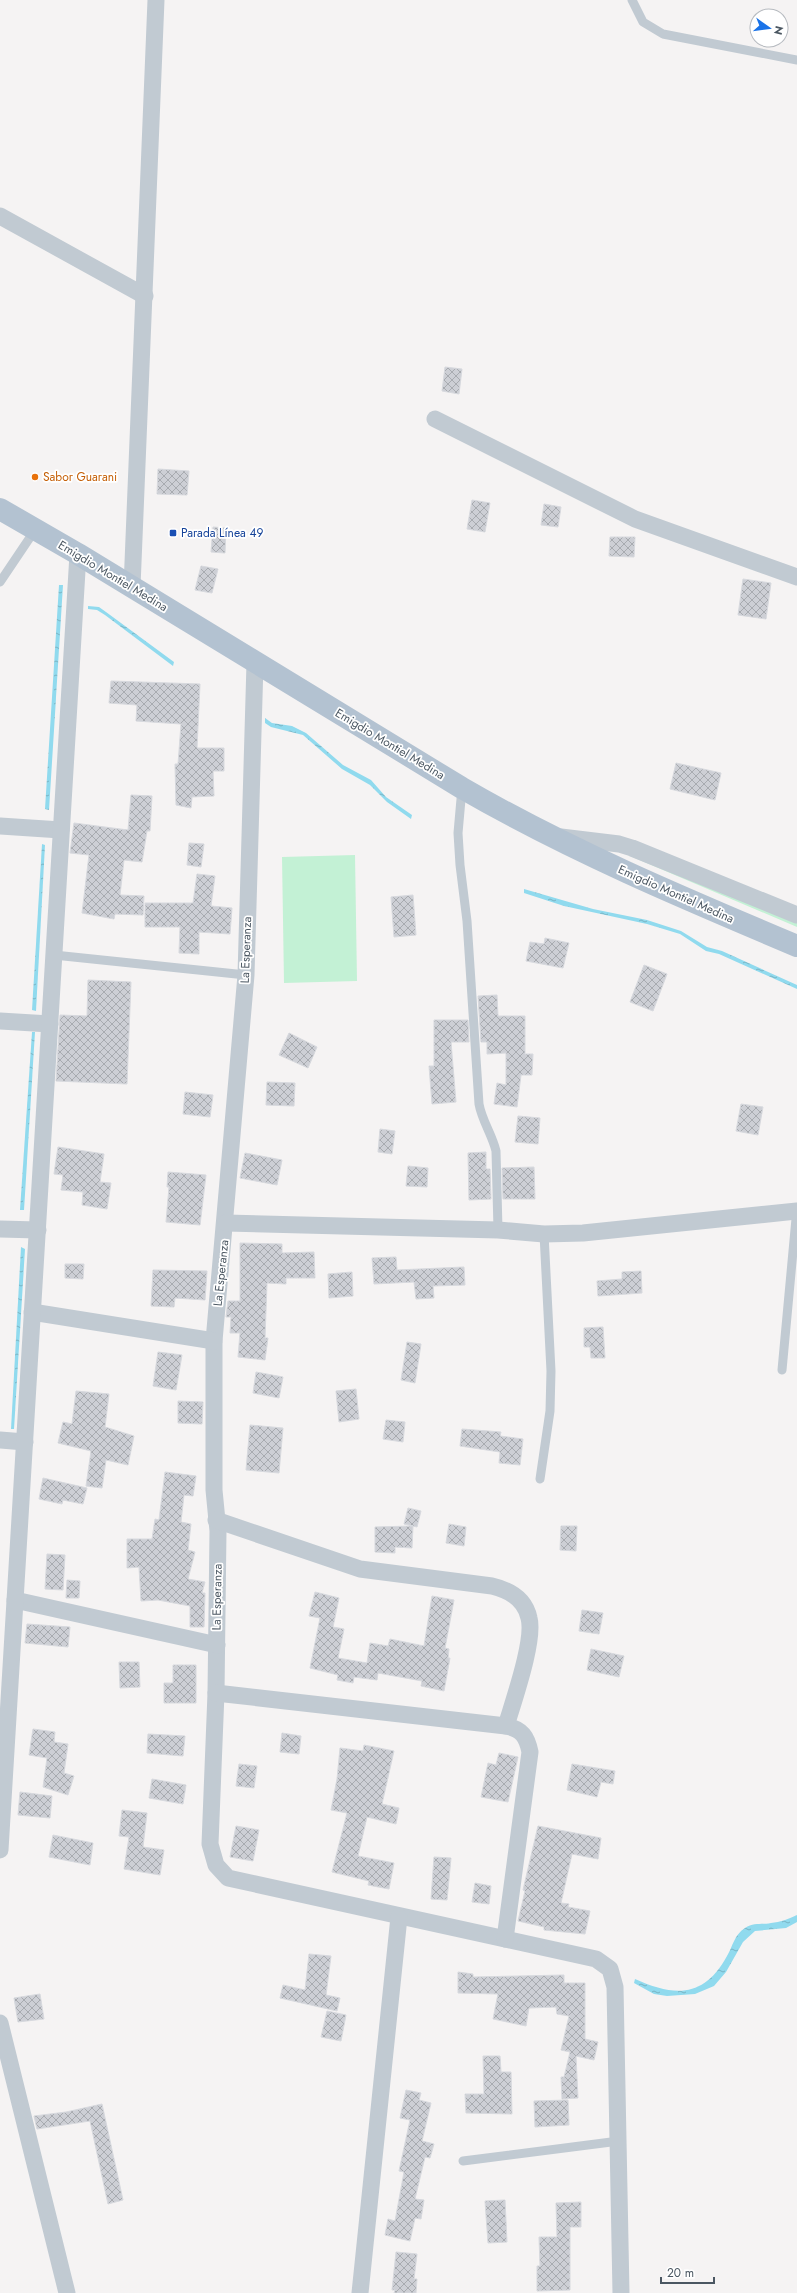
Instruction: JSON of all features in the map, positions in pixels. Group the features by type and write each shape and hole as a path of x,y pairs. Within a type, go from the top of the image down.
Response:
{"main road":[{"name":"Emigdio Montiel Medina","path":"2,509 462,788 547,835 695,903 797,946"}],"street":[{"path":"132,587 156,0"},
{"path":"0,216 145,296"},
{"path":"435,419 635,519 797,577"},
{"path":"0,1850 6,1653 15,1600 78,554"},
{"name":"La Esperanza","path":"255,663 246,975 226,1223 214,1341 214,1490 218,1531 216,1694 210,1844 216,1866 228,1878 399,1917"},
{"path":"0,826 62,830"},
{"path":"547,835 619,844 632,848 797,915"},
{"path":"0,1021 50,1024"},
{"path":"226,1223 498,1230 544,1234 582,1233 797,1211"},
{"path":"0,1229 38,1230"},
{"path":"32,1312 214,1341"},
{"path":"0,1440 24,1442"},
{"path":"216,1520 360,1569 492,1586 508,1590 522,1602 529,1618 530,1637 506,1726"},
{"path":"15,1600 217,1645"},
{"path":"216,1694 506,1726 522,1732 528,1740 530,1752 505,1938"},
{"path":"360,2293 399,1917 505,1938 596,1959 610,1969 615,1987 621,2293"},
{"path":"0,2023 67,2293"}],"lane":[{"path":"632,0 643,22 663,34 797,60"},
{"path":"0,582 35,530"},
{"path":"462,788 458,833 479,1104 481,1115 496,1151 498,1230"},
{"path":"54,955 246,975"},
{"path":"782,1370 797,1208"},
{"path":"540,1479 550,1411 551,1370 544,1234"},
{"path":"463,2161 619,2141"}],"green space":[{"path":"616,850 797,920 797,927"},
{"path":"355,855 357,981 284,983 282,857"}],"water":[{"path":"59,585 63,585 49,810 45,809"},
{"path":"88,606 99,607 174,662 173,666 105,615 97,610 88,609"},
{"path":"265,718 272,723 292,726 306,733 343,765 371,780 386,797 412,815 411,819 387,802 370,785 342,769 303,735 271,727 265,723"},
{"path":"42,844 45,845 36,1011 32,1010"},
{"path":"524,889 593,909 647,920 681,931 707,947 722,951 797,985 797,989 719,954 706,951 680,934 647,924 564,906 524,893"},
{"path":"32,1032 35,1032 24,1210 20,1210"},
{"path":"21,1247 25,1249 14,1429 11,1429"},
{"path":"797,1915 797,1922 786,1928 755,1931 743,1942 726,1972 714,1986 695,1994 667,1996 654,1994 634,1983 635,1979 649,1985 676,1991 687,1990 698,1986 709,1980 718,1970 736,1937 745,1928 755,1924 767,1924 781,1921"}],"building":[{"path":"445,367 462,369 459,394 442,391"},
{"path":"158,469 189,471 187,495 157,494"},
{"path":"472,500 490,503 485,532 467,529"},
{"path":"544,504 561,507 558,527 541,525"},
{"path":"213,527 226,528 225,553 211,552"},
{"path":"610,537 635,537 634,557 609,556"},
{"path":"201,566 218,569 212,593 195,590"},
{"path":"743,579 771,583 766,619 738,615"},
{"path":"111,681 200,684 197,748 224,748 224,771 213,771 214,796 192,797 191,808 176,805 175,764 178,764 181,724 136,721 137,705 109,703"},
{"path":"676,763 721,773 715,800 670,789"},
{"path":"131,795 152,796 150,831 147,831 142,862 124,860 120,895 144,896 143,915 115,914 114,919 82,913 89,855 70,853 74,823 128,830"},
{"path":"189,843 204,844 201,867 187,865"},
{"path":"197,874 215,876 211,906 232,908 230,934 199,932 199,954 179,953 180,927 145,927 145,903 193,903"},
{"path":"413,895 416,935 394,937 391,897"},
{"path":"545,938 569,943 563,968 526,961 530,942 544,944"},
{"path":"644,965 667,974 653,1011 630,1002"},
{"path":"88,980 131,982 127,1084 56,1081 60,1015 87,1016"},
{"path":"497,995 498,1016 525,1016 525,1054 533,1054 532,1075 521,1075 517,1107 494,1104 497,1083 506,1085 506,1053 487,1054 487,1042 481,1042 478,996"},
{"path":"434,1020 468,1020 469,1042 451,1042 456,1102 432,1104 429,1066 434,1066"},
{"path":"289,1033 317,1047 308,1068 279,1055"},
{"path":"267,1082 295,1083 294,1106 266,1105"},
{"path":"185,1092 213,1095 210,1117 183,1114"},
{"path":"741,1104 763,1107 758,1135 736,1131"},
{"path":"518,1116 540,1118 538,1144 515,1142"},
{"path":"380,1129 395,1131 392,1154 378,1152"},
{"path":"58,1147 104,1154 100,1182 111,1183 107,1209 82,1205 83,1192 61,1190 63,1175 54,1174"},
{"path":"486,1152 486,1169 490,1169 491,1199 469,1200 468,1153"},
{"path":"245,1153 282,1160 277,1185 240,1178"},
{"path":"408,1166 428,1168 427,1187 406,1186"},
{"path":"534,1167 535,1199 503,1199 502,1168"},
{"path":"168,1172 206,1175 200,1225 166,1222 169,1187 167,1187"},
{"path":"240,1243 282,1244 282,1253 314,1252 315,1278 286,1278 286,1284 267,1283 265,1338 268,1338 265,1360 238,1357 240,1333 230,1333 231,1317 226,1317 228,1301 240,1301"},
{"path":"396,1257 397,1270 464,1267 465,1285 433,1286 434,1298 416,1299 414,1282 374,1284 372,1258"},
{"path":"65,1264 84,1264 83,1279 65,1278"},
{"path":"153,1270 207,1271 205,1300 175,1298 174,1307 151,1306"},
{"path":"641,1271 642,1293 598,1296 597,1281 622,1279 622,1272"},
{"path":"352,1272 353,1296 329,1298 328,1274"},
{"path":"603,1327 605,1358 591,1358 590,1347 584,1347 584,1328"},
{"path":"407,1342 421,1344 415,1383 401,1380"},
{"path":"158,1352 182,1355 176,1390 153,1386"},
{"path":"256,1372 283,1377 279,1398 253,1393"},
{"path":"356,1389 359,1419 339,1422 336,1391"},
{"path":"76,1391 109,1394 105,1427 134,1436 128,1465 106,1460 102,1488 86,1486 91,1451 58,1443 63,1422 72,1424"},
{"path":"178,1401 203,1402 202,1424 178,1423"},
{"path":"386,1420 405,1422 403,1442 383,1439"},
{"path":"250,1425 283,1428 279,1473 246,1470"},
{"path":"462,1429 501,1432 500,1436 523,1439 520,1465 499,1463 500,1452 460,1446"},
{"path":"165,1472 196,1476 193,1496 184,1495 181,1522 191,1524 188,1550 195,1552 188,1579 205,1582 202,1593 205,1593 204,1627 190,1627 190,1606 158,1600 141,1601 139,1567 127,1568 127,1539 152,1539 155,1519 159,1520"},
{"path":"43,1478 87,1488 83,1504 63,1500 62,1504 39,1499"},
{"path":"408,1508 421,1511 417,1527 404,1524"},
{"path":"449,1524 466,1527 464,1546 446,1543"},
{"path":"413,1526 412,1548 395,1547 395,1553 375,1552 375,1527"},
{"path":"561,1526 577,1526 576,1551 560,1550"},
{"path":"47,1554 65,1555 63,1590 45,1589"},
{"path":"67,1580 80,1581 79,1598 66,1598"},
{"path":"315,1592 339,1598 333,1627 344,1629 338,1658 367,1663 370,1643 388,1646 390,1639 424,1646 432,1596 454,1600 445,1648 449,1649 448,1658 450,1658 444,1691 421,1686 422,1681 378,1673 377,1680 354,1677 353,1683 337,1680 338,1675 310,1668 320,1618 309,1616"},
{"path":"582,1610 603,1613 599,1634 579,1631"},
{"path":"27,1624 70,1627 68,1647 25,1643"},
{"path":"591,1649 624,1656 619,1677 587,1670"},
{"path":"119,1662 139,1662 140,1687 120,1688"},
{"path":"173,1665 196,1665 196,1703 164,1703 164,1683 173,1683"},
{"path":"33,1729 55,1732 54,1742 68,1744 64,1773 74,1776 68,1795 43,1787 47,1758 29,1755"},
{"path":"282,1733 301,1736 299,1754 280,1752"},
{"path":"148,1734 185,1736 183,1756 147,1753"},
{"path":"364,1745 394,1751 382,1804 399,1808 396,1824 367,1817 358,1856 394,1863 389,1889 368,1885 369,1881 332,1872 347,1813 331,1810 337,1779 340,1748 363,1751"},
{"path":"499,1753 518,1757 508,1802 481,1797 488,1763 496,1765"},
{"path":"239,1764 257,1766 254,1788 236,1786"},
{"path":"572,1764 615,1771 613,1784 601,1782 597,1797 567,1790"},
{"path":"152,1779 186,1785 183,1804 149,1798"},
{"path":"20,1792 52,1796 50,1818 18,1815"},
{"path":"122,1810 147,1813 143,1847 164,1850 160,1875 124,1869 129,1837 119,1836"},
{"path":"236,1826 259,1830 253,1861 230,1857"},
{"path":"538,1826 601,1838 598,1859 572,1854 561,1903 569,1904 568,1907 590,1911 585,1934 544,1930 544,1927 518,1921 525,1891 523,1890"},
{"path":"53,1835 93,1843 90,1865 49,1857"},
{"path":"434,1857 451,1858 447,1900 431,1899"},
{"path":"475,1883 491,1886 489,1904 472,1902"},
{"path":"309,1954 331,1956 326,1995 340,1998 337,2011 280,1998 283,1985 305,1990"},
{"path":"458,1972 473,1974 473,1977 564,1975 564,1983 585,1983 585,2039 598,2042 594,2060 576,2056 578,2098 562,2099 561,2077 564,2077 570,2052 561,2050 569,2016 557,2014 556,2007 529,2008 526,2026 493,2019 498,1994 458,1993"},
{"path":"40,1994 44,2019 18,2022 14,1998"},
{"path":"327,2011 346,2015 341,2041 321,2037"},
{"path":"483,2056 500,2056 501,2072 511,2072 512,2114 466,2113 465,2094 484,2094"},
{"path":"406,2090 421,2093 419,2100 431,2103 422,2141 434,2144 430,2158 425,2157 415,2199 424,2200 421,2219 415,2218 410,2241 385,2235 388,2219 395,2221 404,2172 399,2171 410,2120 400,2118"},
{"path":"568,2100 569,2125 535,2127 534,2101"},
{"path":"102,2104 123,2200 108,2204 90,2121 37,2129 34,2116 66,2112"},
{"path":"505,2200 507,2242 488,2243 485,2201"},
{"path":"581,2202 581,2227 570,2227 570,2290 537,2291 537,2266 540,2266 539,2237 557,2237 556,2203"},
{"path":"396,2252 417,2254 414,2279 417,2279 416,2293 394,2293 395,2290 392,2290"}],"place":[{"name":"Sabor Guarani","path":"35,477"},
{"name":"Parada Línea 49","path":"173,533"}]}
